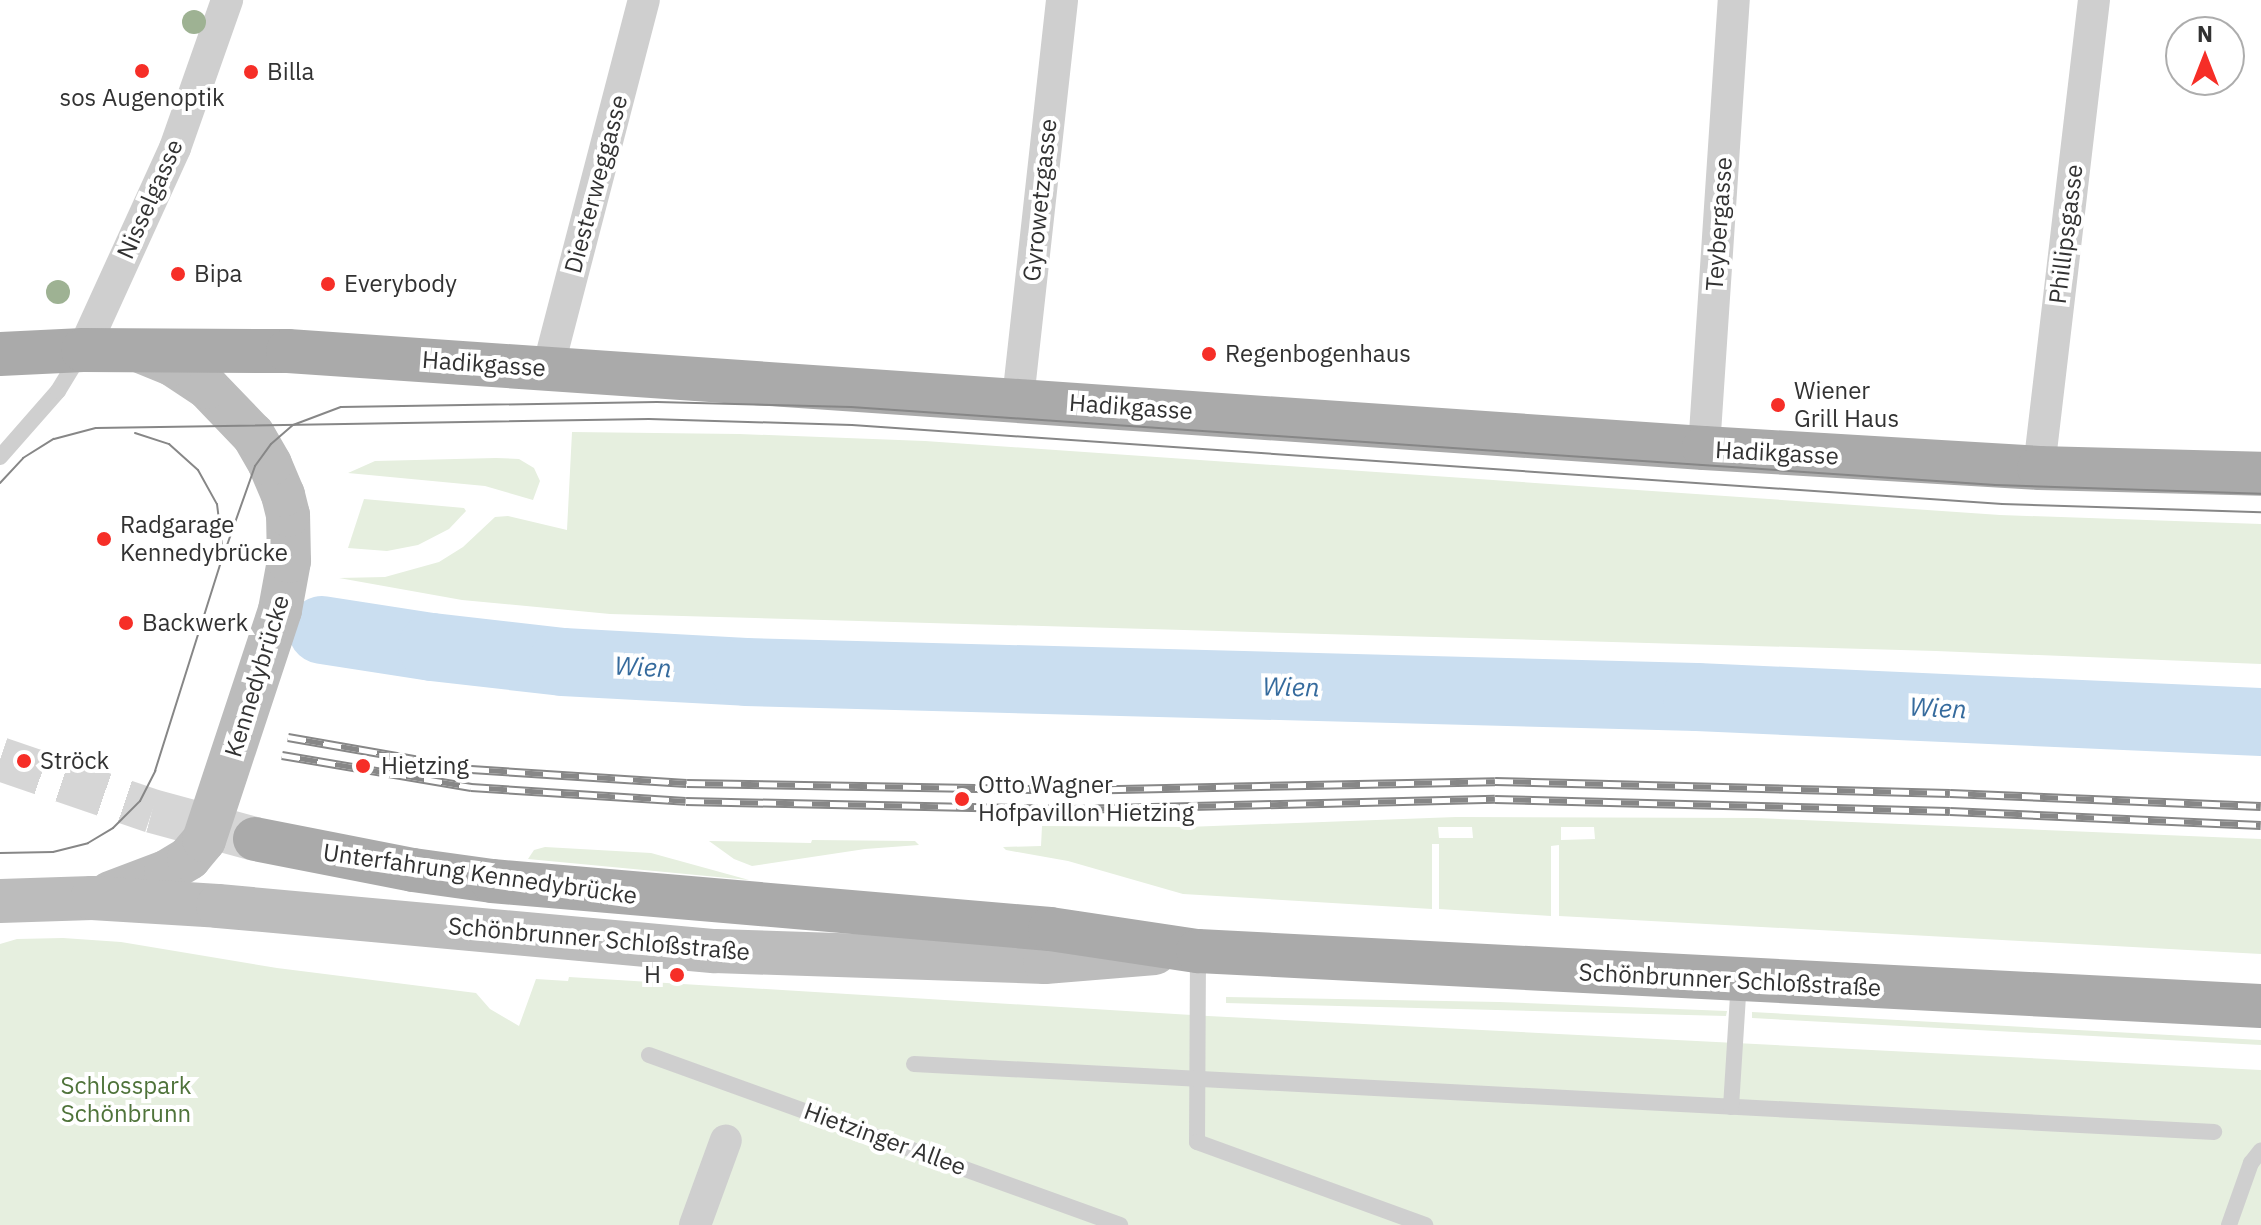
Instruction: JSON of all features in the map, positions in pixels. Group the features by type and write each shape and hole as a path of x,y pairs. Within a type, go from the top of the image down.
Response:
{"main road":[{"name":"Hadikgasse","path":"0,354 83,350 261,350 1018,399 1704,448 2039,468 2261,474"},
{"path":"0,374 83,350"},
{"name":"Kennedybrücke","path":"92,898 134,887 166,872 189,858 204,840 280,610 289,561 288,523 283,495 253,435 207,387 172,364 139,351"},
{"name":"Unterfahrung Kennedybrücke","path":"255,839 413,870 706,902"},
{"name":"Schönbrunner Schloßstraße","path":"0,901 92,898 715,951 1045,962 1198,951"},
{"name":"Schönbrunner Schloßstraße","path":"706,902 1050,929 1198,951 2261,1006"}],"street":[{"name":"Nisselgasse","path":"83,350 175,148 227,0"},
{"name":"Diesterweggasse","path":"548,368 644,0"},
{"name":"Gyrowetzgasse","path":"1018,399 1062,0"},
{"name":"Teybergasse","path":"1704,448 1734,0"},
{"name":"Phillipsgasse","path":"2039,468 2094,0"},
{"path":"695,1225 726,1140"}],"lane":[{"path":"0,457 58,391 83,350"},
{"path":"1198,951 1197,1142 1425,1225"},
{"path":"1731,1107 1739,980"},
{"name":"Hietzinger Allee","path":"649,1055 1120,1225"},
{"path":"914,1064 2214,1132"},
{"path":"2229,1225 2258,1159"}],"green space":[{"path":"572,432 925,441 2000,515 2261,524 2261,664 1936,651 610,614 462,600 339,578 385,577 439,562 463,547 495,517 508,516 567,530"},
{"path":"519,459 534,468 540,481 533,500 485,486 348,473 375,461"},
{"path":"364,499 464,508 466,511 449,529 418,545 387,551 348,548"},
{"path":"1456,817 1756,818 2261,839 2261,954 1559,916 1559,845 1551,846 1551,916 1439,909 1439,844 1432,844 1432,909 1183,894 1068,861 1003,847 1041,846 1042,826 1187,827","holes":["1438,827 1472,827 1473,838 1439,838","1561,827 1594,827 1595,839 1561,840"]},
{"path":"812,840 915,841 919,845 865,849 752,866 734,859 709,841 811,843"},
{"path":"545,847 651,853 749,880 528,859 534,850"},
{"name":"Schlosspark Schönbrunn","path":"17,939 121,942 277,968 476,993 490,1009 519,1026 536,979 568,981 569,977 1208,1016 2261,1070 2261,1225 0,1225 0,944"},
{"path":"1226,997 1499,1002 1727,1011 1726,1016 1226,1003"},
{"path":"1752,1012 2261,1040 2261,1045 1752,1018"}],"waterway":[{"name":"Wien","path":"322,630 563,662 746,672 1697,697 2261,722"}],"tunnel":[{"path":"0,759 152,811 255,839"}],"tram line":[{"path":"0,853 53,852 88,843 113,828 140,801 155,771 220,565 255,466 271,444 293,425 341,407 657,402 851,407 1995,485 2261,494"},
{"path":"0,483 23,458 54,439 96,428 649,419 852,425 2002,504 2261,512"},
{"path":"135,433 169,444 198,470 217,504 222,545"}],"railway":[{"path":"288,737 471,769 687,783 1072,790 1495,781 1950,793 2261,806"},
{"path":"282,755 471,787 686,801 1072,809 1495,799 1950,811 2261,825"}],"place":[{"name":"sos Augenoptik","path":"142,71"},
{"name":"Billa","path":"251,72"},
{"name":"Bipa","path":"178,274"},
{"name":"Everybody","path":"328,284"},
{"name":"Regenbogenhaus","path":"1209,354"},
{"name":"Wiener Grill Haus","path":"1778,405"},
{"name":"Radgarage Kennedybrücke","path":"104,539"},
{"name":"Backwerk","path":"126,623"},
{"name":"Ströck","path":"24,761"},
{"name":"Hietzing","path":"363,766"},
{"name":"Otto Wagner Hofpavillon Hietzing","path":"962,799"},
{"name":"H","path":"677,975"}]}
